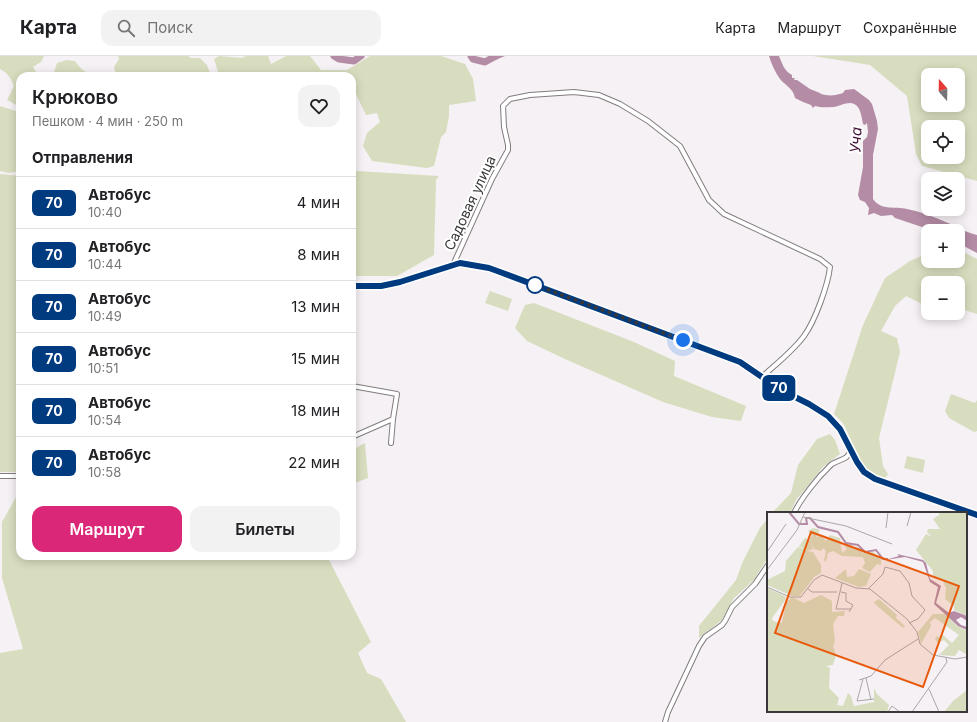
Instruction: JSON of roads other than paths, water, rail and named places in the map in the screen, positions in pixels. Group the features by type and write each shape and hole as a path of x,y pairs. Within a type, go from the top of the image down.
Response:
{"street":[{"name":"Садовая улица","path":"453,265 492,179 508,150 504,127 503,106 510,99 530,95 574,92 599,95 620,104 648,121 680,146 709,200 724,214 820,259 830,267 828,280 810,327 804,337 762,377"},
{"path":"356,286 381,286 400,282 460,263 496,270 740,362 781,390 809,404 828,416 840,429 864,472 875,479 977,515"},
{"path":"356,387 397,394 391,443"},
{"path":"356,435 393,419"},
{"path":"795,512 806,492 830,465 846,458 850,454 851,450"},
{"path":"0,476 16,477"},
{"path":"665,722 670,706 699,646 706,636 722,625 732,607 755,584 767,566"}],"waterway":[{"name":"Уча","path":"334,56 339,59 354,61 361,56"},
{"name":"Уча","path":"471,56 473,59 485,62 496,56"}]}
